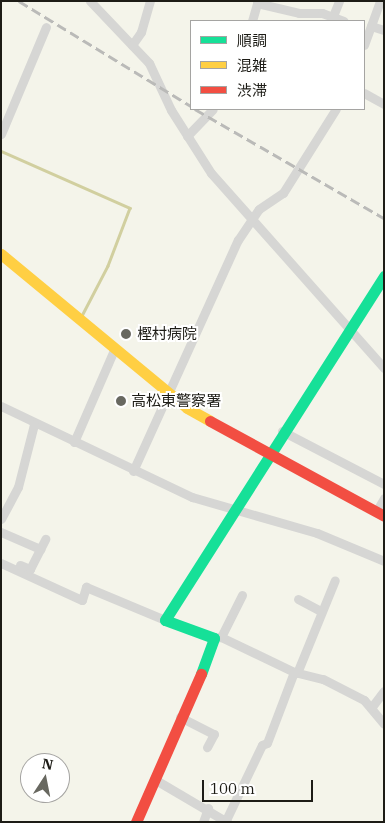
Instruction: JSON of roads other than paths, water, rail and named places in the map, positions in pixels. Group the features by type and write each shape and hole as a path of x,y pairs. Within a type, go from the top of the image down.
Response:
{"street":[{"path":"90,1 149,63 187,136 250,220 350,327 384,368"},
{"path":"132,44 141,32 150,1"},
{"path":"333,16 339,1"},
{"path":"380,1 367,30 384,30"},
{"path":"252,20 257,3 333,16 342,20"},
{"path":"1,134 46,27"},
{"path":"365,94 384,104"},
{"path":"187,136 212,110"},
{"path":"133,471 250,220 283,193 335,110"},
{"path":"1,254 168,395 267,453 380,514 384,498"},
{"path":"165,620 267,453 384,276"},
{"path":"74,442 114,350"},
{"path":"1,406 34,424 133,471 232,511 318,533 384,561"},
{"path":"1,519 18,488 34,424"},
{"path":"282,431 384,484"},
{"path":"1,532 40,549"},
{"path":"1,557 30,569 44,539"},
{"path":"1,563 82,600 86,587 165,620 218,638 296,672 323,679 371,708 384,724"},
{"path":"319,610 335,580"},
{"path":"136,822 180,717 218,638 242,595"},
{"path":"154,780 208,808 226,821 267,743 321,616 319,610 298,600"},
{"path":"371,708 384,691"},
{"path":"180,717 214,734 207,747"},
{"path":"203,822 208,808"}],"waterway":[{"path":"1,151 130,208 108,266 82,316"}],"railway":[{"path":"19,1 190,105"},
{"path":"197,110 384,218"}],"place":[{"name":"樫村病院","path":"126,334"},
{"name":"高松東警察署","path":"121,401"}]}
